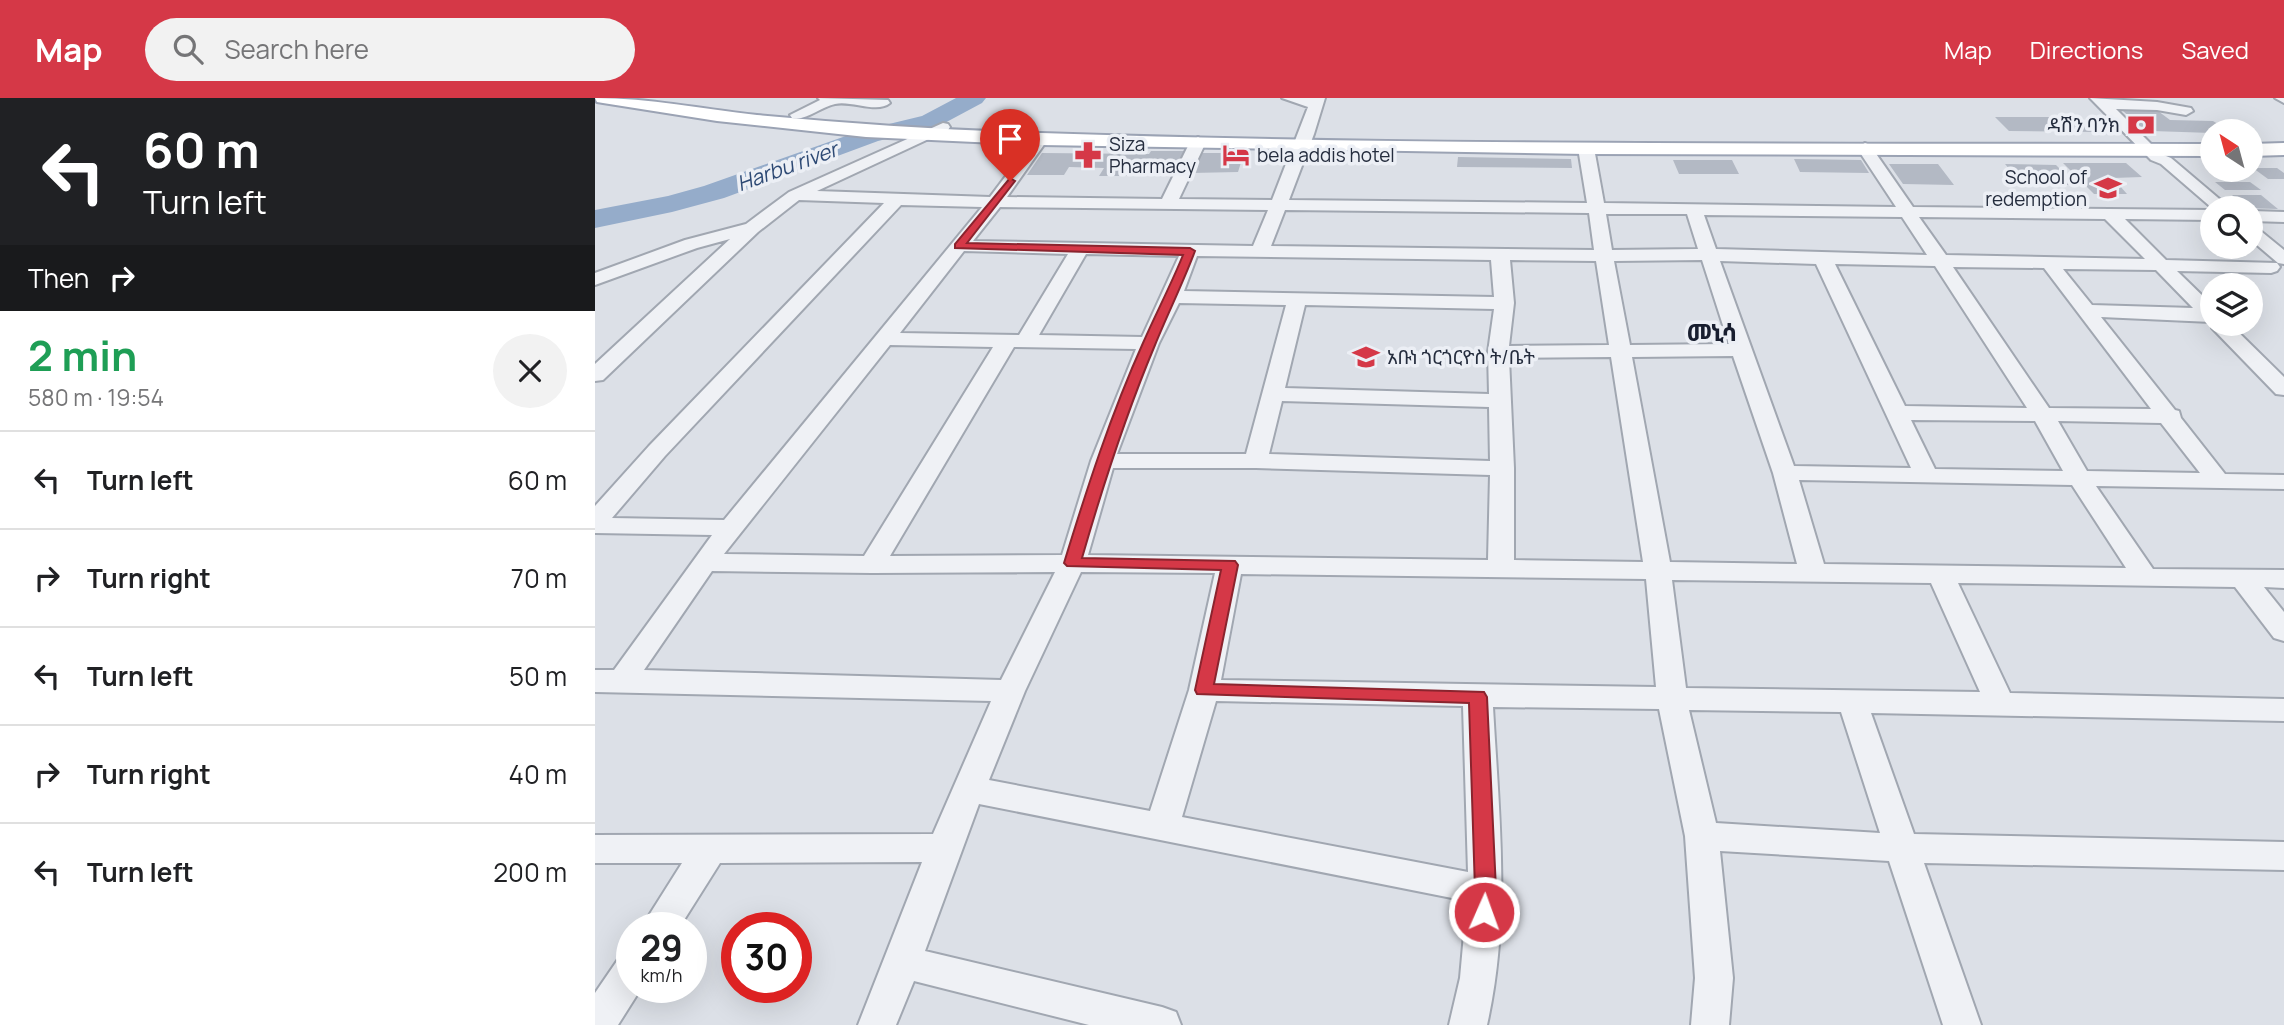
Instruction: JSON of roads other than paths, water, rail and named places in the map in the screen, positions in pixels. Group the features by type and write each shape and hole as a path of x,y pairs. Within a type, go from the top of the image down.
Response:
{"main road":[{"path":"603,98 717,116 866,131 893,128"},
{"path":"673,98 893,128 1586,148 2148,149 2200,142"},
{"path":"933,129 1041,139 1198,142 1633,138 2200,150"},
{"path":"2263,141 2284,141"},
{"path":"2263,150 2284,149"}],"street":[{"path":"825,98 883,103"},
{"path":"1260,251 1317,101 1289,98"},
{"path":"797,115 834,99"},
{"path":"2101,102 2186,111"},
{"path":"2101,102 2148,149 2166,162 2200,199"},
{"path":"595,375 752,228 795,195 933,129"},
{"path":"609,681 995,202 1041,139"},
{"path":"1168,204 1198,142"},
{"path":"1586,148 1658,570 1672,699 1702,836 1714,978 1710,1025"},
{"path":"1865,148 2043,415 2079,478 2145,577"},
{"path":"795,195 895,201 2200,214"},
{"path":"730,528 595,523 606,497 895,201"},
{"path":"1694,210 1785,473 1813,573"},
{"path":"2110,214 2200,304"},
{"path":"2263,216 2284,217"},
{"path":"595,279 691,244 752,228"},
{"path":"959,246 1500,255 1709,254 1737,257 2280,268"},
{"path":"2263,247 2280,268"},
{"path":"872,565 1016,342 1080,249"},
{"path":"877,1025 944,848 1010,691 1072,563 1103,461 1149,343 1172,297 1190,251"},
{"path":"1500,255 1504,303 1498,352 1502,468 1501,569"},
{"path":"2263,257 2280,268"},
{"path":"1822,259 1927,475"},
{"path":"2050,264 2171,416 2218,481"},
{"path":"1172,297 1504,303"},
{"path":"1256,461 1297,300"},
{"path":"2087,311 2200,317"},
{"path":"2232,336 2284,389"},
{"path":"885,339 1149,343"},
{"path":"1498,352 1741,350"},
{"path":"1273,394 1499,401"},
{"path":"1896,414 2171,416"},
{"path":"1103,461 1256,461 1502,468"},
{"path":"1785,473 2284,482"},
{"path":"704,562 872,565 1072,563 2284,579"},
{"path":"1162,827 1204,690 1230,565"},
{"path":"1940,574 1999,702"},
{"path":"2242,578 2284,631"},
{"path":"609,681 1010,691"},
{"path":"1204,690 1853,703 1999,702 2284,710"},
{"path":"1468,1025 1479,978 1486,890 1478,697"},
{"path":"1853,703 1962,1025"},
{"path":"969,789 1486,890"},
{"path":"1702,836 1903,848 2284,856"},
{"path":"669,912 711,848"},
{"path":"595,849 944,848"},
{"path":"903,961 1162,1025"},
{"path":"596,1025 616,994"}],"waterway":[{"name":"Harbu river","path":"595,219 672,204 714,192 869,136 930,121 974,98"}],"place":[{"name":"ዳሽን ባንክ","path":"2141,125"},
{"name":"Siza Pharmacy","path":"1088,155"},
{"name":"bela addis hotel","path":"1236,155"},
{"name":"School of redemption","path":"2108,188"},
{"name":"አቡነ ጎርጎርዮስ ት/ቤት","path":"1366,357"}],"district":[{"name":"መኒሳ","path":"1712,331"}]}
